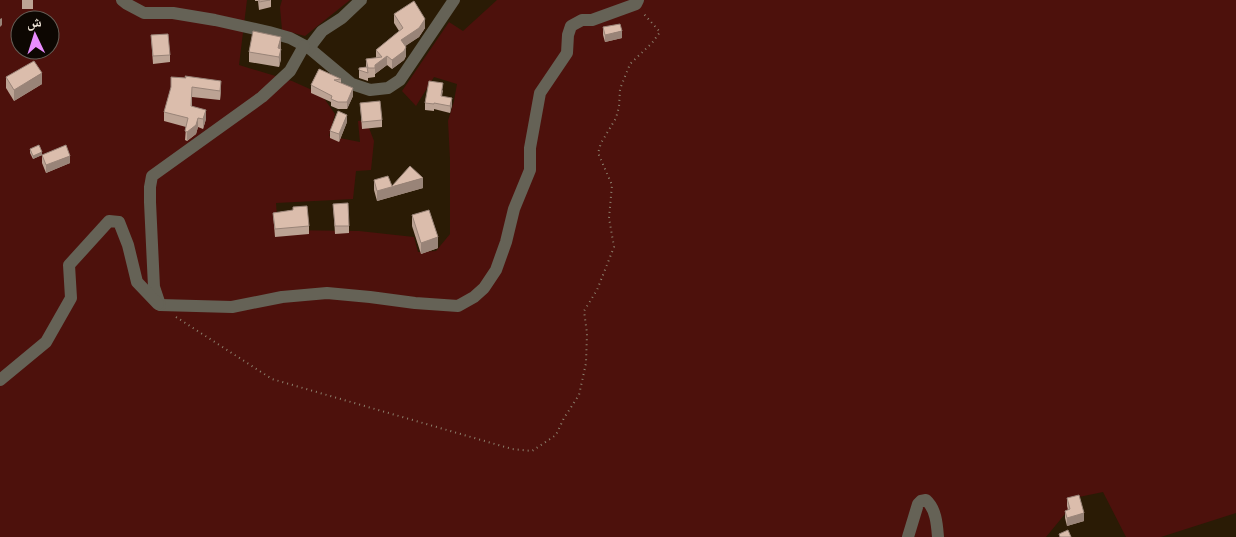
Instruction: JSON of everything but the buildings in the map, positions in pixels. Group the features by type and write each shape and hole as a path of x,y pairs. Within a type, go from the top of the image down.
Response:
{"street":[{"path":"122,0 144,13 173,13 215,20 290,38 306,47 352,84 370,90 388,88 400,80 454,0"},
{"path":"160,305 154,287 150,202 152,176 262,97 290,71 306,47 322,30 342,18 361,0"},
{"path":"0,380 46,342 71,298 69,264 109,221 119,222 128,245 137,282 160,305 232,307 282,297 327,293 458,306 474,297 484,288 496,270 503,252 514,209 530,170 530,148 540,93 567,53 568,35 571,26 582,20 592,20 636,4 638,0"},
{"path":"908,537 918,504 926,500 936,516 938,537"}],"shaded area":[{"path":"0,0 247,0 239,65 292,81 321,94 335,114 329,136 360,142 358,121 366,120 374,141 371,170 356,171 353,199 276,203 278,230 359,231 414,237 418,252 436,251 450,234 448,121 457,84 434,77 416,106 402,91 449,22 463,31 497,0 1236,0 1236,513 1161,537 1126,537 1103,492 1079,497 1046,537 0,537"},
{"path":"282,0 350,0 305,36 282,30 280,7"}]}
